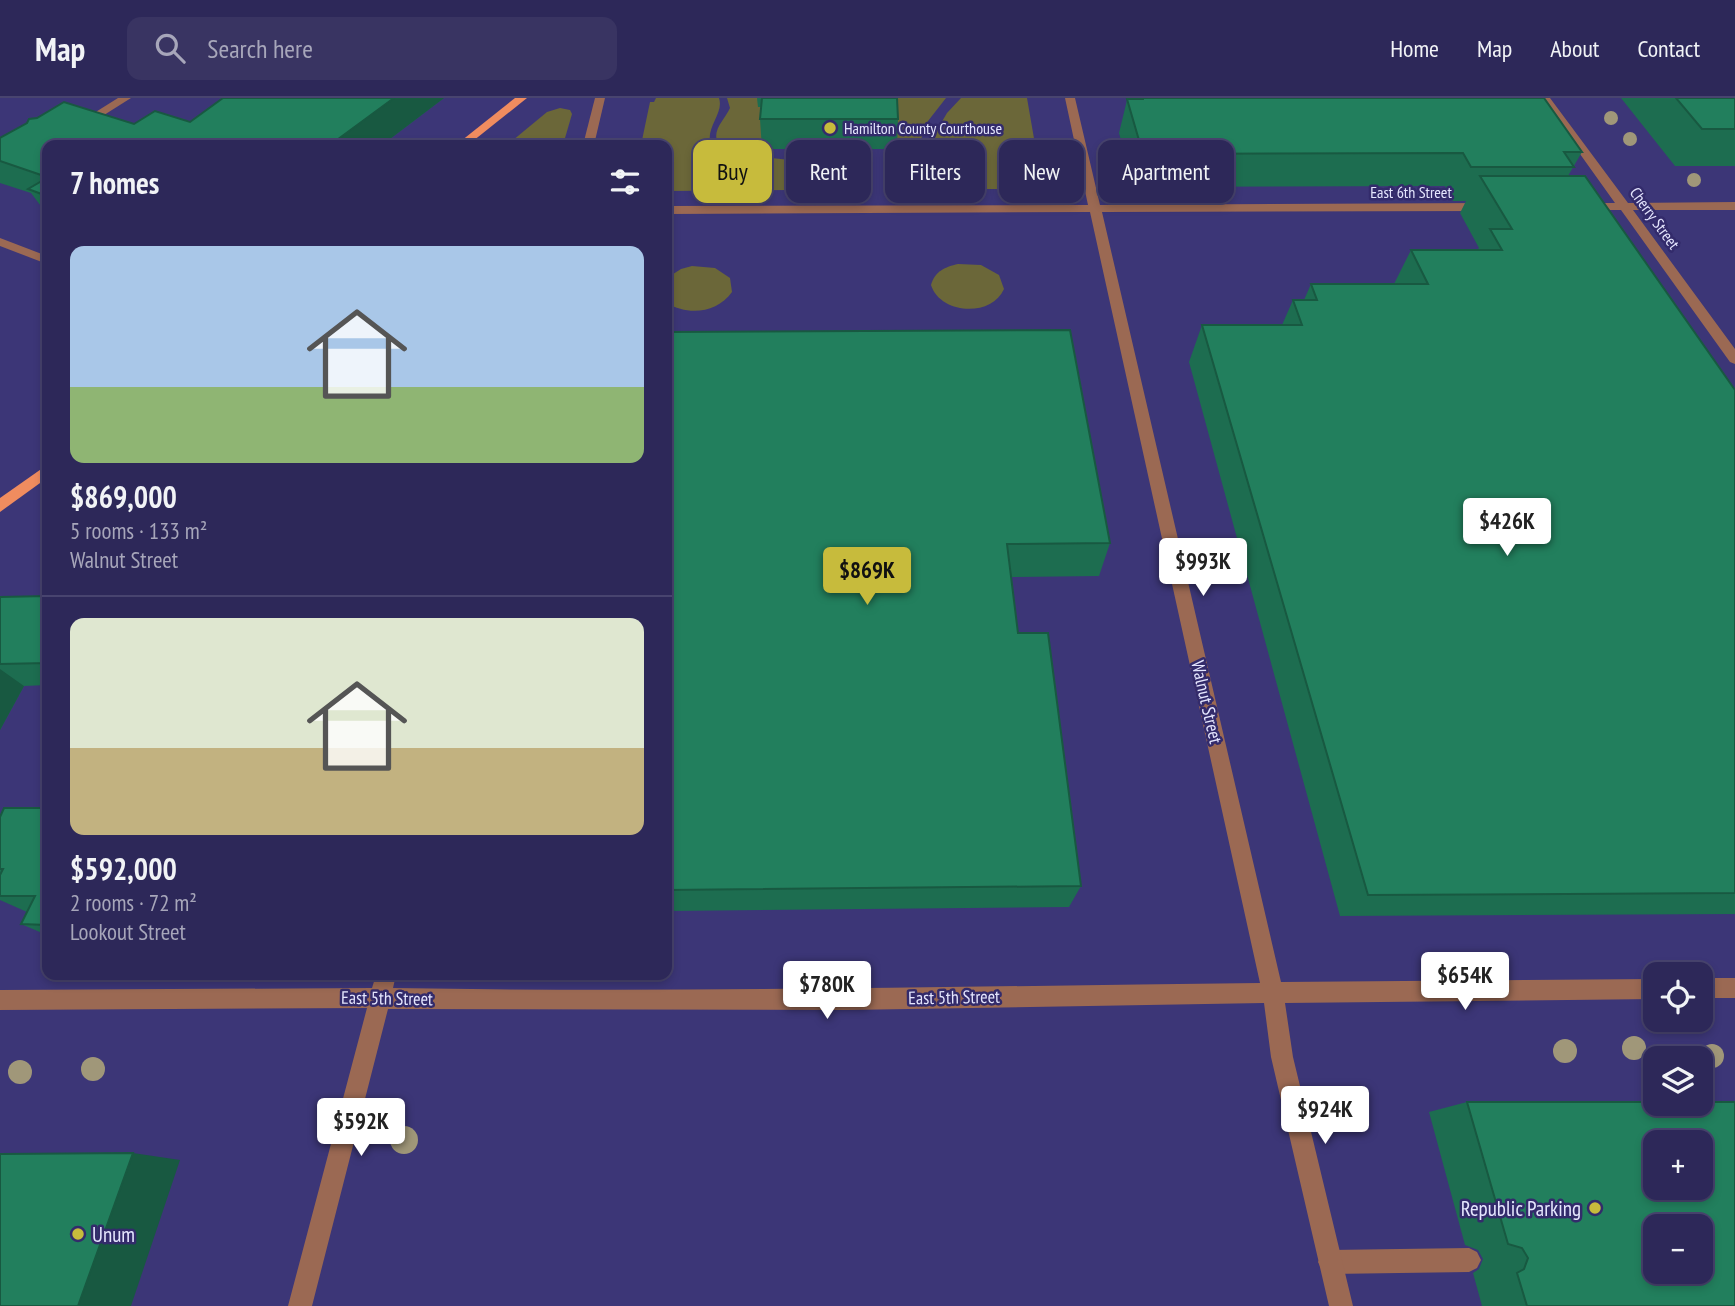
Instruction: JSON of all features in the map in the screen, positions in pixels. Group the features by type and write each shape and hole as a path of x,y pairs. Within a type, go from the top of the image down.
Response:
{"main road":[{"path":"467,140 522,98"},
{"path":"0,506 42,474"}],"street":[{"path":"69,132 126,98"},
{"path":"589,140 600,98"},
{"name":"Walnut Street","path":"1070,98 1273,994 1282,1057 1341,1306"},
{"name":"Cherry Street","path":"1545,98 1735,359"},
{"path":"1573,207 1735,206"},
{"name":"East 6th Street","path":"672,210 1505,207"},
{"path":"0,242 42,258"},
{"path":"300,1306 385,980"},
{"path":"1713,988 1735,988"},
{"name":"East 5th Street","path":"0,1000 819,1000 1643,989"},
{"path":"1331,1262 1469,1260"}],"shaded area":[{"path":"656,98 719,98 719,109 710,140 693,140 693,191 672,191 672,140 642,140 650,102 654,102"},
{"path":"727,98 759,98 766,107 763,140 717,140 718,128 730,108"},
{"path":"873,98 946,98 928,121 921,140 897,140 895,103"},
{"path":"961,98 1027,98 1034,140 999,140 999,189 985,189 985,140 931,140 947,113"},
{"path":"560,108 570,110 572,114 564,140 513,140 547,112"},
{"path":"772,158 786,160 786,190 772,190"},
{"path":"958,264 981,265 999,275 1004,289 998,298 988,305 966,309 944,302 936,295 931,285 941,270"},
{"path":"692,266 715,268 730,278 732,292 726,299 710,308 693,311 675,307 672,306 672,275"}],"building":[{"path":"223,98 394,98 337,140 42,140 42,175 0,161 0,138 27,123 29,119 37,118 64,102 134,124 155,111 190,122"},
{"path":"762,98 897,98 898,119 760,119"},
{"path":"1544,98 1582,152 1564,152 1574,167 1471,167 1463,153 1234,154 1234,140 1139,140 1127,99"},
{"path":"1676,98 1735,98 1735,129 1702,129"},
{"path":"1480,176 1585,176 1735,390 1735,893 1368,895 1202,325 1302,325 1293,300 1317,300 1311,284 1428,284 1411,250 1502,250 1490,229 1512,229"},
{"path":"42,181 42,194 28,189"},
{"path":"1070,330 1110,543 1007,544 1018,633 1048,633 1081,886 672,890 672,332"},
{"path":"42,596 42,663 0,664 0,597"},
{"path":"4,808 42,808 42,925 21,924 35,896 0,896 0,875 3,869 0,869 0,817"},
{"name":"Republic Parking","path":"1467,1102 1643,1102 1643,1116 1713,1116 1713,1102 1735,1102 1735,1306 1527,1306 1517,1273 1524,1269 1528,1258 1522,1248 1508,1244"},
{"name":"Unum","path":"133,1153 78,1306 0,1306 0,1154"}],"place":[{"name":"Hamilton County Courthouse","path":"830,128"},
{"name":"Republic Parking","path":"1595,1208"},
{"name":"Unum","path":"78,1234"}]}
